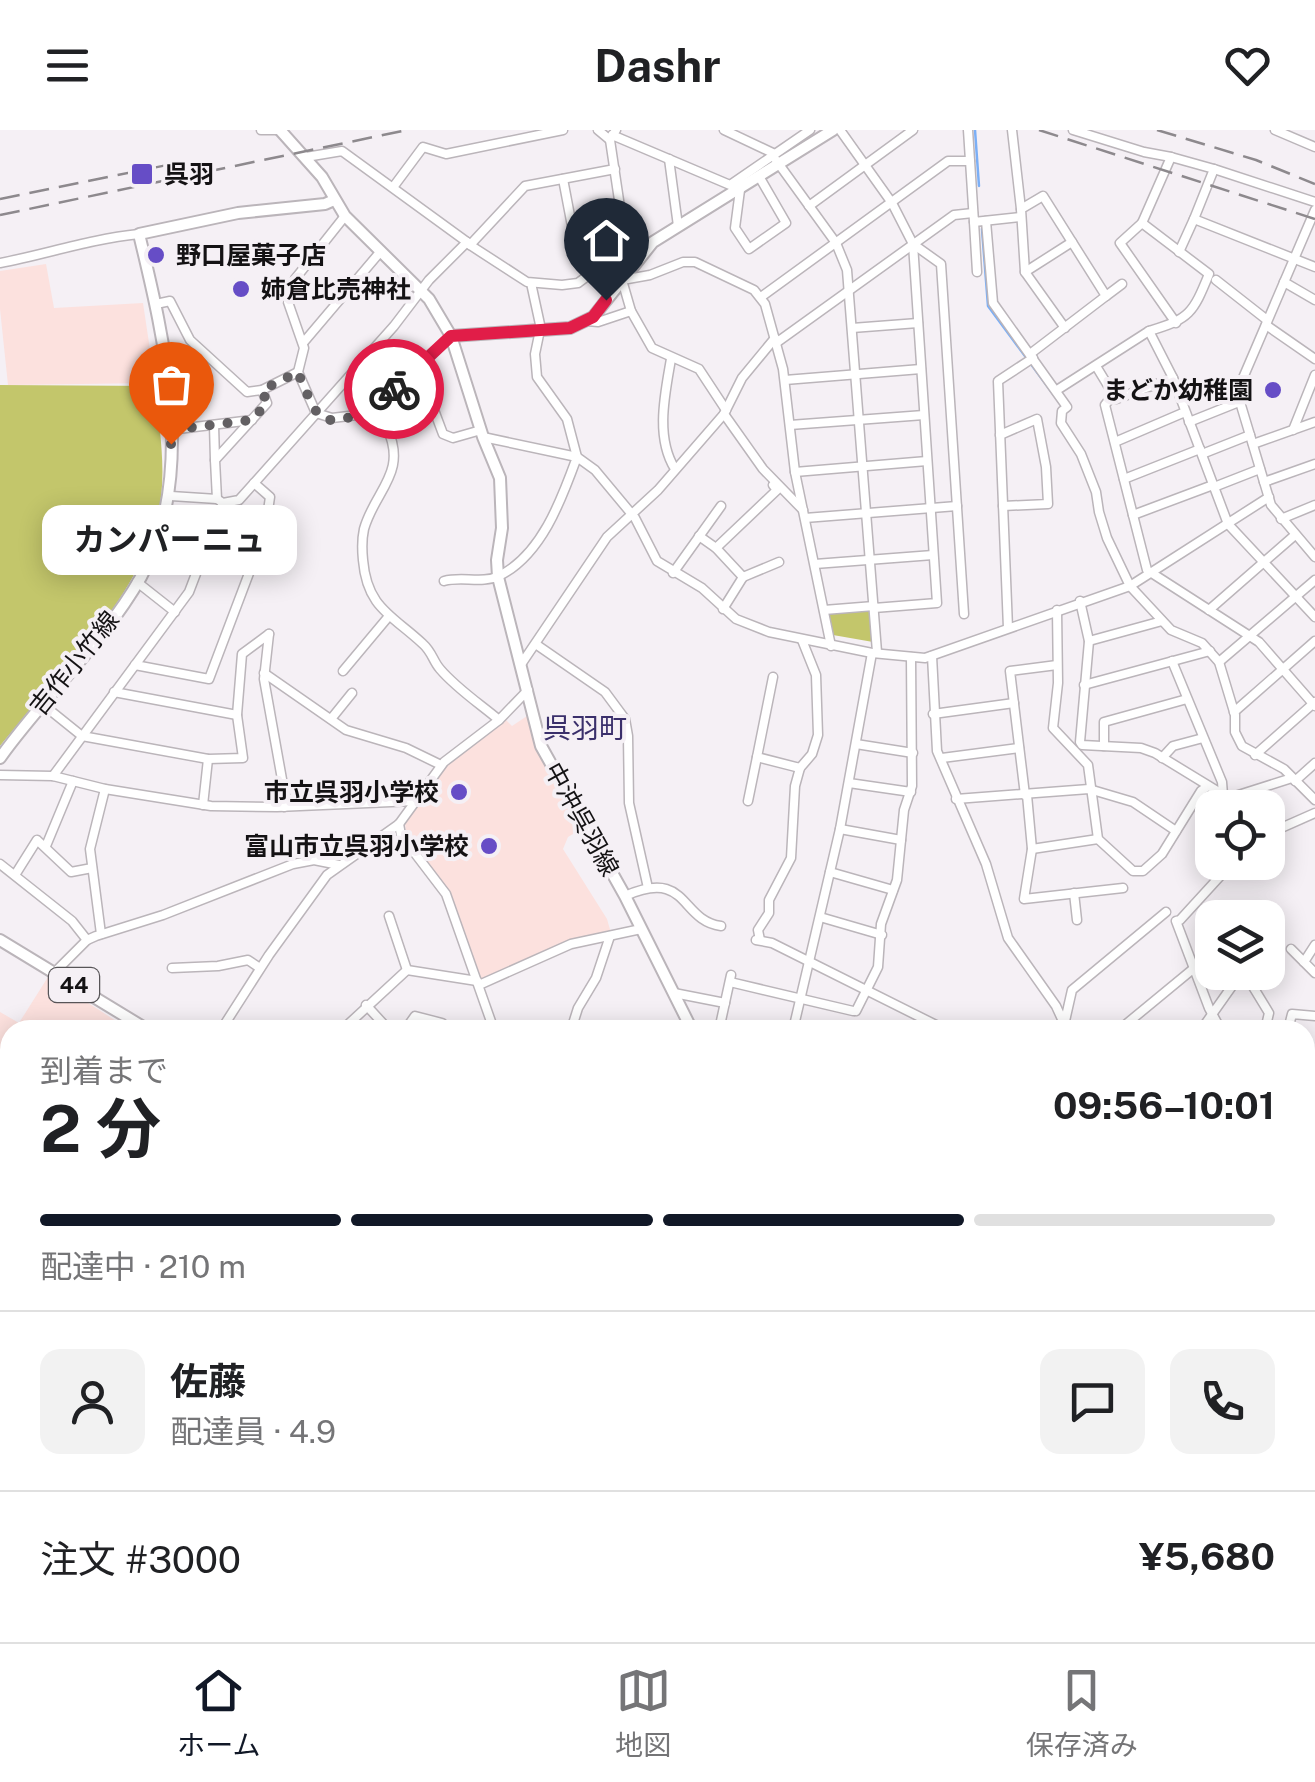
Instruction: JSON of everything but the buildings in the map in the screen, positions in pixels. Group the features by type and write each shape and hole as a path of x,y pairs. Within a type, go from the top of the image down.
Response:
{"main road":[{"name":"中沖呉羽線","path":"281,130 306,157 345,216 422,291 451,336 482,433 498,468 502,490 498,577 547,759 625,896 687,1020"},
{"path":"451,336 570,328 587,321 622,280 632,261 653,242 760,178 776,158 832,130"},
{"path":"138,234 238,213 334,200"},
{"name":"吉作小竹線","path":"0,758 79,663 138,582 164,525 170,496 165,359 138,234"},
{"name":"44","path":"0,940 132,1020"},
{"path":"312,1642 332,1642"}],"street":[{"path":"261,130 281,130"},
{"path":"394,186 424,147 446,154 563,130"},
{"path":"598,130 736,189"},
{"path":"724,130 776,158 836,243 849,290 860,420 874,652 840,829 796,1020"},
{"path":"736,189 810,130"},
{"path":"824,610 937,603 913,244 892,203 840,130"},
{"path":"808,206 913,130"},
{"path":"968,130 977,272"},
{"path":"1012,130 1025,272 1065,328"},
{"path":"1073,130 1315,202"},
{"path":"1280,131 1315,148"},
{"path":"613,135 626,247 632,261"},
{"path":"306,157 342,151 500,267 531,283 574,284 626,247"},
{"path":"1171,157 1142,223 1120,243 1176,323"},
{"path":"669,159 678,226"},
{"path":"761,297 948,162 970,161"},
{"path":"170,496 239,500 422,291 525,186 615,169"},
{"path":"1180,252 1214,169"},
{"path":"736,189 735,228 749,249 786,223 760,178"},
{"path":"563,179 576,242 600,268"},
{"path":"522,663 607,537 675,470 726,412 742,378 775,341 954,215 986,221 1020,213 1043,196 1106,296"},
{"path":"1313,552 1282,519 1269,497 1238,392 1315,210"},
{"path":"303,343 288,308 292,284 345,216"},
{"path":"1194,219 1315,267"},
{"path":"986,221 993,303 1067,407 1062,411 1061,424 1081,454 1108,538 1130,586 1176,633 1195,639 1220,662 1238,740 1254,755 1284,769 1315,800"},
{"path":"1058,390 1150,331 1176,323 1192,312 1209,274 1142,223"},
{"path":"1305,233 1315,238"},
{"path":"0,263 84,241 138,234"},
{"path":"1025,272 1072,242"},
{"path":"913,244 941,264 964,614"},
{"path":"381,252 303,343 298,372 316,413 332,418 357,415 404,382 451,336"},
{"path":"716,548 777,490 699,369 652,348 630,311 622,280 650,275 683,262 694,262 746,286 761,297 769,312 784,380 795,472 831,646"},
{"path":"1216,280 1315,359"},
{"path":"1284,282 1315,300"},
{"path":"444,581 498,577 522,558 563,495 577,457 566,420 537,378 535,354 540,330 531,283"},
{"path":"1008,628 998,381 1122,284"},
{"path":"156,304 170,301 190,340 247,392 262,390 298,372"},
{"path":"587,321 598,322 630,311"},
{"path":"852,328 918,322"},
{"path":"1150,331 1173,378 1228,524 1315,618"},
{"path":"671,359 664,418 666,450 675,470"},
{"path":"1096,366 1116,399 1173,378"},
{"path":"784,380 920,369"},
{"path":"1292,430 1315,375"},
{"path":"404,382 420,409"},
{"path":"215,460 267,403 262,390"},
{"path":"1112,396 1105,405 1147,570 1250,636 1314,704 1254,755"},
{"path":"1115,442 1239,402"},
{"path":"384,426 420,409 434,410 443,434 453,438 482,433 577,457 596,470 632,513 656,561 702,588 736,619 802,640 911,657 932,656 1130,586 1269,497"},
{"path":"357,415 384,426 394,446 394,462 364,528 363,553 371,597 421,641 432,653 437,667 498,720"},
{"path":"790,426 924,415"},
{"path":"1000,435 1037,418 1048,504 1003,506"},
{"path":"170,430 252,420"},
{"path":"1124,479 1200,452 1315,422"},
{"path":"53,776 189,592 220,501 214,426"},
{"path":"795,472 927,461"},
{"path":"1264,482 1315,464"},
{"path":"1133,516 1260,468"},
{"path":"764,469 804,514 957,506"},
{"path":"135,665 208,679 265,530 270,497 254,483"},
{"path":"1282,519 1315,505"},
{"path":"673,573 721,506"},
{"path":"1209,610 1295,535"},
{"path":"699,536 743,577"},
{"path":"815,564 933,555"},
{"path":"723,610 743,577 778,562"},
{"path":"1220,662 1315,580"},
{"path":"138,582 175,612"},
{"path":"1080,602 1088,642 1082,745 1140,748 1215,790"},
{"path":"1057,610 1054,728 1088,766 1098,840 1133,870 1142,872 1162,854 1208,786"},
{"path":"343,672 389,616"},
{"path":"1088,642 1162,621"},
{"path":"42,703 82,736 208,759 243,758 237,715 242,654 269,634 264,673 284,807"},
{"path":"802,640 816,675 818,735 812,754 800,768 793,796 793,852 769,900 769,913 758,930 758,940 810,961 926,1020"},
{"path":"1234,712 1315,642"},
{"path":"537,645 605,692 625,720 628,802 648,888"},
{"path":"1084,685 1210,650"},
{"path":"932,656 937,751 986,864 1008,938 1056,1006 1061,1020"},
{"path":"721,1020 731,979 855,1011 867,990 878,967 884,907 893,890 910,792 911,657"},
{"path":"1172,661 1224,790"},
{"path":"1057,664 1010,670 1032,849 1024,898 1123,888"},
{"path":"264,673 357,734 406,748 441,765"},
{"path":"748,801 773,677"},
{"path":"227,1020 318,887 339,865 399,824 441,765 498,720 528,690"},
{"path":"114,692 237,715"},
{"path":"331,719 352,693"},
{"path":"1104,746 1104,722 1187,699"},
{"path":"933,714 1014,703"},
{"path":"1162,758 1173,746 1203,738"},
{"path":"856,744 912,753"},
{"path":"942,758 1019,748"},
{"path":"756,757 800,768"},
{"path":"203,805 208,759"},
{"path":"1252,790 1294,780 1315,763"},
{"path":"0,775 53,776 203,805 284,807 414,800"},
{"path":"46,846 73,782"},
{"path":"849,783 910,792"},
{"path":"101,934 90,849 105,788"},
{"path":"956,800 1089,789 1133,802 1176,831"},
{"path":"1285,826 1315,814"},
{"path":"399,824 401,835 446,894 491,1020"},
{"path":"840,829 901,840"},
{"path":"15,875 36,840 71,872 92,868"},
{"path":"1032,849 1098,840"},
{"path":"54,973 87,940 101,934 293,864 314,860 339,865"},
{"path":"0,864 72,921 87,940"},
{"path":"830,872 893,890"},
{"path":"1215,1020 1176,922 1216,880"},
{"path":"625,896 648,888 667,889 710,923 721,926"},
{"path":"1074,893 1077,920"},
{"path":"1066,1020 1072,990 1166,912"},
{"path":"389,916 407,970"},
{"path":"820,918 882,936"},
{"path":"407,970 478,983 570,944 641,929"},
{"path":"575,1020 596,978 610,936"},
{"path":"1304,962 1315,945"},
{"path":"1291,949 1315,973"},
{"path":"172,968 248,960 260,968"},
{"path":"1131,1020 1193,969"},
{"path":"352,1020 407,970"},
{"path":"1208,1020 1230,990"},
{"path":"1254,990 1269,1013 1267,1020"},
{"path":"674,993 724,1003"},
{"path":"366,1005 380,1020"},
{"path":"1290,1020 1292,1014 1315,1016"}],"shaded area":[{"path":"46,264 54,308 143,303 155,383 8,385 0,271"},
{"name":"富山市立呉羽小学校","path":"530,714 583,828 568,837 563,849 607,919 611,933 482,981 448,889 406,834 405,822 448,765 505,719 512,726"},
{"path":"48,977 115,1020 21,1020"}],"green space":[{"path":"0,385 155,386 162,479 159,510 134,574 94,636 0,746"},
{"path":"868,609 873,642 833,635 828,612"}],"waterway":[{"path":"975,130 979,186"},
{"path":"982,229 988,306 1062,406"}],"railway":[{"path":"0,215 407,130"},
{"path":"1039,130 1315,219"},
{"path":"1157,130 1256,160 1315,184"},
{"path":"0,199 182,162"}],"way so far":[{"path":"171,444 170,430 252,420 267,403 262,390 298,372 316,413 326,418 357,415 394,389"}],"place":[{"name":"呉羽","path":"142,174"},
{"name":"野口屋菓子店","path":"156,255"},
{"name":"姉倉比売神社","path":"241,289"},
{"name":"まどか幼稚園","path":"1273,390"},
{"name":"カンパーニュ","path":"171,444"},
{"name":"市立呉羽小学校","path":"459,792"},
{"name":"富山市立呉羽小学校","path":"489,846"}],"district":[{"name":"呉羽町","path":"585,727"}],"route":[{"path":"394,389 451,336 570,328 593,317 606,300"}]}
